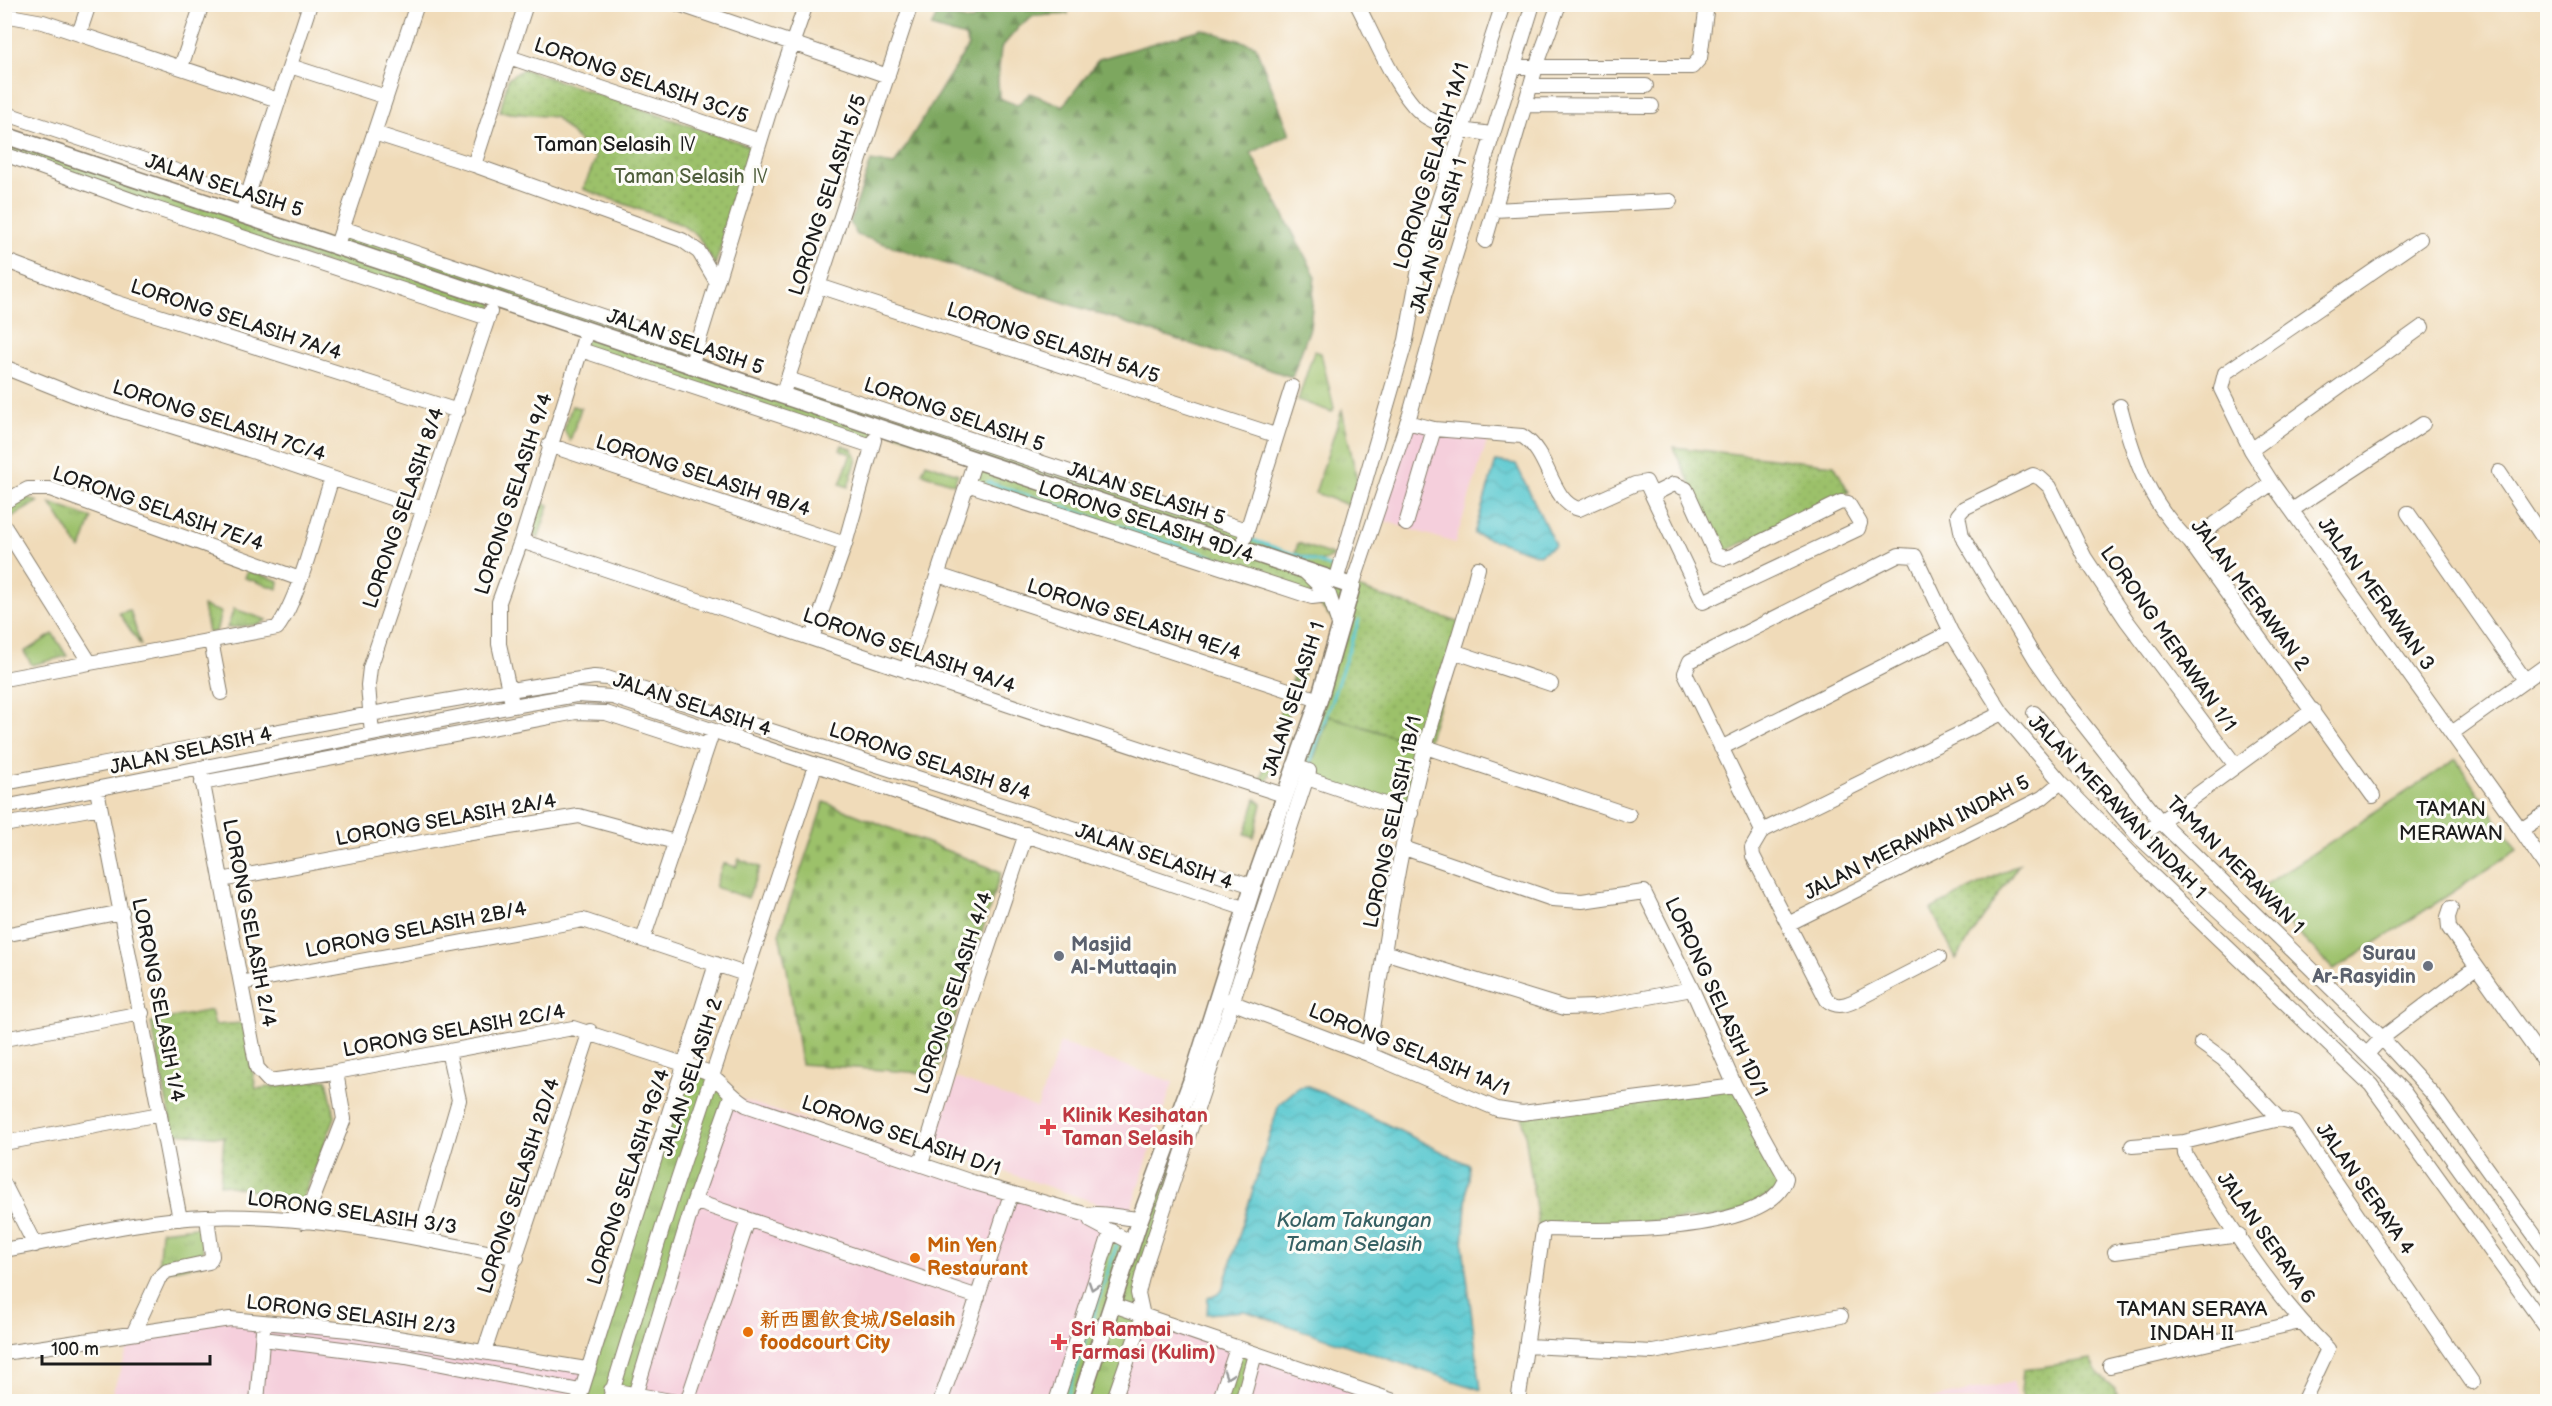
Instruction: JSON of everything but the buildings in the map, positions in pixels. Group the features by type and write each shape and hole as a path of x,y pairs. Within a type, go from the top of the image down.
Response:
{"street":[{"path":"79,34 89,4"},
{"path":"181,67 202,4"},
{"path":"242,213 310,4"},
{"path":"337,245 417,4"},
{"path":"474,165 526,4"},
{"path":"678,4 713,10 793,43 888,76"},
{"path":"691,366 760,141 806,4"},
{"name":"LORONG SELASIH 5/5","path":"782,397 911,4"},
{"path":"1357,4 1409,101 1430,120 1491,134"},
{"name":"LORONG SELASIH 1A/1","path":"1339,587 1406,340 1422,252 1503,4"},
{"name":"JALAN SELASIH 1","path":"1080,1401 1140,1219 1224,999 1253,886 1319,700 1340,627 1339,587 1409,418 1491,134 1533,4"},
{"path":"1485,241 1536,67 1559,4"},
{"path":"1513,67 1681,68 1697,65 1700,58 1707,4"},
{"path":"4,15 43,22 278,100"},
{"name":"LORONG SELASIH 3C/5","path":"509,57 760,141"},
{"path":"290,66 386,98"},
{"path":"1531,86 1646,86"},
{"path":"1525,105 1652,106"},
{"name":"JALAN SELASIH 5","path":"4,114 248,195"},
{"path":"374,134 474,165 682,240 699,252 716,281"},
{"name":"JALAN SELASIH 5","path":"4,135 155,188 242,213 495,298 516,297 696,348"},
{"path":"4,154 148,206 488,318"},
{"path":"1494,210 1670,201"},
{"name":"JALAN SELASIH 5","path":"342,228 516,297 587,330 782,397 1243,549 1298,568 1339,587"},
{"name":"JALAN MERAWAN 3","path":"2420,239 2225,373 2221,389 2251,450 2272,483 2521,830 2547,870"},
{"name":"LORONG SELASIH 7A/4","path":"4,260 116,302 458,411"},
{"name":"LORONG SELASIH 5A/5","path":"819,286 1275,435"},
{"name":"LORONG SELASIH 8/4","path":"372,734 370,668 495,298"},
{"path":"2251,450 2421,327"},
{"name":"LORONG SELASIH 9/4","path":"513,706 498,644 499,602 521,541 587,330"},
{"path":"581,350 872,446"},
{"name":"LORONG SELASIH 7C/4","path":"4,367 84,399 423,508"},
{"name":"LORONG SELASIH 5","path":"788,379 1246,530"},
{"path":"1243,549 1246,530 1292,387"},
{"name":"JALAN MERAWAN 2","path":"2120,406 2144,478 2169,522 2190,542 2373,796"},
{"path":"1388,410 1434,429 1522,436 1539,452 1563,500 1569,507 1579,509 1635,484 1646,482 1652,495 1703,602 1858,529 1860,523 1848,503 1841,502 1725,558 1716,555 1686,489 1674,484 1652,495"},
{"path":"2292,510 2423,424"},
{"path":"812,638 879,428"},
{"path":"1406,524 1434,429"},
{"name":"LORONG SELASIH 9B/4","path":"549,446 844,543"},
{"path":"906,672 975,460"},
{"path":"2499,472 2547,545"},
{"name":"LORONG MERAWAN 1/1","path":"1964,508 2033,475 2050,487 2085,558 2127,621 2235,766"},
{"path":"4,679 277,628 300,579 332,478"},
{"path":"2190,542 2272,483"},
{"name":"LORONG SELASIH 9D/4","path":"967,484 1312,597 1339,587"},
{"name":"LORONG SELASIH 7E/4","path":"4,502 28,489 50,489 300,579"},
{"name":"TAMAN MERAWAN 1","path":"1964,508 1958,515 1962,536 2036,660 2160,821 2382,1038 2432,1094 2547,1254"},
{"path":"2408,513 2524,680"},
{"path":"4,526 90,663"},
{"name":"LORONG SELASIH 9A/4","path":"521,541 812,638 906,672 1284,795"},
{"name":"JALAN MERAWAN INDAH 1","path":"1721,748 1684,673 1690,660 1899,555 1915,556 1951,632 2002,713 2061,782 2151,874 2371,1085 2547,1330"},
{"name":"LORONG SELASIH 1B/1","path":"1368,1054 1384,952 1411,813 1426,747 1456,652 1478,568"},
{"name":"LORONG SELASIH 9E/4","path":"938,575 1319,700"},
{"path":"1339,587 1340,627"},
{"path":"1762,831 1721,748 1951,632"},
{"path":"211,640 221,693"},
{"path":"1456,652 1551,684"},
{"path":"2451,733 2547,664"},
{"name":"LORONG SELASIH 8/4","path":"508,690 594,677 607,678 1253,886"},
{"path":"8,806 5,783 508,690"},
{"name":"JALAN SELASIH 4","path":"8,806 513,706 576,695 601,695 1026,834 1246,909"},
{"path":"2139,837 2313,710"},
{"path":"202,783 576,712 606,713 707,746"},
{"path":"1939,957 1852,1002 1842,1006 1832,1004 1827,1000 1753,856 1752,849 1762,831 2002,713"},
{"path":"2034,713 2139,837 2258,947 2384,1071 2419,1111 2543,1277 2547,1292"},
{"path":"643,939 712,731"},
{"path":"1426,747 1629,815"},
{"path":"182,751 186,770"},
{"name":"JALAN SELASIH 2","path":"610,1396 711,1074 815,766"},
{"path":"1113,1401 1143,1316 1138,1293 1144,1269 1224,999 1309,771 1294,766"},
{"name":"LORONG SELASIH 2/4","path":"200,768 257,1068 268,1081"},
{"path":"908,795 914,777"},
{"path":"1307,778 1411,813"},
{"name":"JALAN MERAWAN INDAH 5","path":"1788,924 2042,798 2061,782"},
{"name":"LORONG SELASIH 1/4","path":"97,790 142,1013 180,1219"},
{"path":"4,825 100,807"},
{"path":"2521,830 2547,812"},
{"name":"LORONG SELASIH 2A/4","path":"221,880 465,834 579,816 675,842"},
{"name":"LORONG SELASIH 4/4","path":"921,1164 968,1007 1026,834"},
{"name":"LORONG SELASIH 1D/1","path":"1404,848 1552,899 1582,900 1644,892 1692,989 1735,1086 1786,1178 1784,1187 1767,1203 1729,1216 1681,1226 1638,1230 1548,1229 1540,1237 1527,1346"},
{"path":"2451,908 2448,917 2450,928 2547,1067"},
{"path":"4,935 122,912"},
{"name":"LORONG SELASIH 2B/4","path":"241,983 583,920 745,974"},
{"path":"2243,962 2258,947"},
{"path":"1384,952 1565,1008 1595,1007 1692,989"},
{"name":"LORONG SELASIH 9G/4","path":"579,1396 686,1065 716,964"},
{"path":"2367,1054 2382,1038 2476,967"},
{"name":"LORONG SELASIH 1A/1","path":"1224,999 1368,1054 1497,1108 1522,1113 1735,1086"},
{"path":"4,1039 142,1013"},
{"name":"LORONG SELASIH 2C/4","path":"268,1081 336,1072 557,1029 573,1028 590,1031 711,1074"},
{"name":"LORONG SELASIH 2D/4","path":"484,1352 517,1258 590,1031"},
{"name":"JALAN SERAYA 4","path":"2201,1043 2223,1059 2279,1119 2295,1123 2472,1382"},
{"path":"419,1238 459,1100 448,1052"},
{"path":"2371,1085 2384,1071"},
{"path":"304,1222 344,1119 336,1072"},
{"name":"LORONG SELASIH D/1","path":"711,1074 731,1096 746,1105 1011,1194 1088,1215"},
{"path":"633,1398 694,1201 731,1096"},
{"path":"4,1143 160,1114"},
{"path":"2132,1146 2184,1142 2279,1119"},
{"name":"JALAN SERAYA 6","path":"2184,1142 2185,1154 2238,1235 2300,1322 2328,1349 2302,1401"},
{"path":"4,1184 35,1245"},
{"path":"940,1401 978,1297 1011,1194"},
{"path":"694,1201 978,1297"},
{"path":"1132,1243 1091,1221 1088,1215 1140,1219"},
{"path":"134,1332 159,1278 166,1271 209,1262 212,1256 207,1217"},
{"name":"LORONG SELASIH 3/3","path":"180,1219 207,1217 304,1222 419,1238 517,1258"},
{"path":"4,1251 180,1219"},
{"path":"687,1401 748,1220"},
{"path":"1056,1401 1112,1231"},
{"path":"2115,1252 2238,1235"},
{"path":"1113,1305 1255,1354 1366,1397 1397,1401"},
{"path":"1518,1401 1527,1346 1653,1352 1840,1316"},
{"name":"LORONG SELASIH 2/3","path":"4,1353 230,1319 349,1330 586,1369"},
{"path":"257,1401 263,1339 262,1322"},
{"path":"2110,1366 2300,1322"},
{"path":"263,1339 406,1357 579,1396"},
{"path":"1219,1401 1237,1348"},
{"path":"1242,1401 1255,1354"},
{"path":"610,1396 676,1401"}],"shaded area":[{"path":"1407,422 1489,435 1455,543 1375,518"},
{"name":"Klinik Kesihatan Taman Selasih","path":"1060,1043 1173,1082 1132,1206 1120,1211 932,1147 956,1078 1037,1108"},
{"path":"731,1096 1088,1215 1123,1237 1113,1305 1394,1402 633,1402"},
{"path":"230,1319 586,1369 584,1401 109,1402 134,1332"},
{"path":"2013,1382 2018,1401 1920,1401"}],"green space":[{"path":"989,5 1068,5 1068,14 1034,16 1019,27 1001,48 999,98 1017,105 1030,93 1063,106 1099,59 1202,29 1255,45 1290,134 1251,153 1315,275 1310,328 1292,377 857,235 850,223 871,161 894,165 968,46 965,37 931,27 938,13 971,21"},
{"name":"Taman Selasih Ⅳ","path":"523,69 753,147 715,265 698,236 680,224 583,189 596,158 555,117 500,112 508,79"},
{"path":"4,135 336,245 342,228 696,348 691,365 781,397 788,379 1253,532 1251,539 1332,567 1337,581 1464,624 1426,747 1329,716 1309,771 1294,766 1340,627 1312,597 967,484 975,460 879,428 872,446 581,350 587,330 495,298 488,318 5,154"},
{"path":"1314,351 1321,353 1334,408 1332,412 1298,400"},
{"path":"572,406 581,408 570,441 564,430"},
{"path":"1342,410 1357,480 1349,505 1315,493"},
{"path":"842,445 852,449 857,459 848,487 840,484 851,454 840,450"},
{"path":"1673,447 1834,465 1849,492 1728,550 1721,548"},
{"path":"926,463 958,474 954,484 922,473"},
{"path":"26,497 38,502 8,519 9,508"},
{"path":"50,503 92,518 81,549 79,548"},
{"path":"541,503 549,505 538,539 532,530"},
{"path":"1298,543 1332,555 1332,557 1321,562 1295,553"},
{"path":"248,570 279,581 278,589 245,578"},
{"path":"203,606 221,612 216,632 208,633"},
{"path":"234,609 267,620 260,624 227,628"},
{"path":"130,610 141,646 119,613"},
{"path":"53,634 67,656 32,665 24,652"},
{"path":"1302,649 1311,653 1301,680 1291,682"},
{"path":"1283,702 1289,710 1281,738 1272,735"},
{"path":"1329,716 1426,747 1411,813 1307,778"},
{"path":"1270,748 1279,750 1267,782 1260,781"},
{"path":"2456,759 2517,850 2334,970 2256,891"},
{"path":"1256,799 1262,804 1254,837 1245,834"},
{"path":"824,802 1001,872 937,1074 801,1064 787,969 779,934"},
{"path":"739,859 760,867 748,898 715,887 723,863 736,867"},
{"path":"2019,864 1956,959 1931,909"},
{"path":"1217,996 1230,1001 1144,1270 1143,1316 1113,1401 1056,1402 1111,1231 1132,1243"},
{"path":"211,1010 215,1025 243,1023 256,1089 327,1079 335,1117 302,1201 220,1184 224,1137 173,1133 151,1022"},
{"path":"686,1065 731,1096 630,1401 578,1402"},
{"path":"1735,1086 1784,1187 1729,1216 1548,1229 1540,1237 1522,1113"},
{"path":"204,1226 202,1264 158,1273 161,1231"},
{"path":"1237,1348 1255,1354 1242,1401 1219,1402"},
{"path":"2091,1359 2098,1374 2116,1389 2118,1401 2024,1401 2021,1392 2023,1370"}],"water":[{"path":"1496,461 1516,464 1555,545 1539,555 1474,534"},
{"name":"Kolam Takungan Taman Selasih","path":"1309,1086 1469,1165 1463,1245 1481,1390 1245,1311 1207,1314 1208,1298 1222,1291 1279,1104 1299,1087"}],"waterway":[{"path":"987,482 1262,573"},
{"path":"1250,539 1332,567"},
{"path":"1309,766 1359,620"},
{"path":"1065,1402 1117,1244"}],"place":[{"name":"Masjid Al-Muttaqin","path":"1059,956"},
{"name":"Surau Ar-Rasyidin","path":"2428,966"},
{"name":"Klinik Kesihatan Taman Selasih","path":"1048,1127"},
{"name":"Min Yen Restaurant","path":"915,1258"},
{"name":"新西圜飲食城/Selasih foodcourt City","path":"748,1332"},
{"name":"Sri Rambai Farmasi (Kulim)","path":"1059,1342"}],"district":[{"name":"Taman Selasih Ⅳ","path":"616,144"},
{"name":"TAMAN MERAWAN","path":"2451,821"},
{"name":"TAMAN SERAYA INDAH II","path":"2192,1321"}]}
